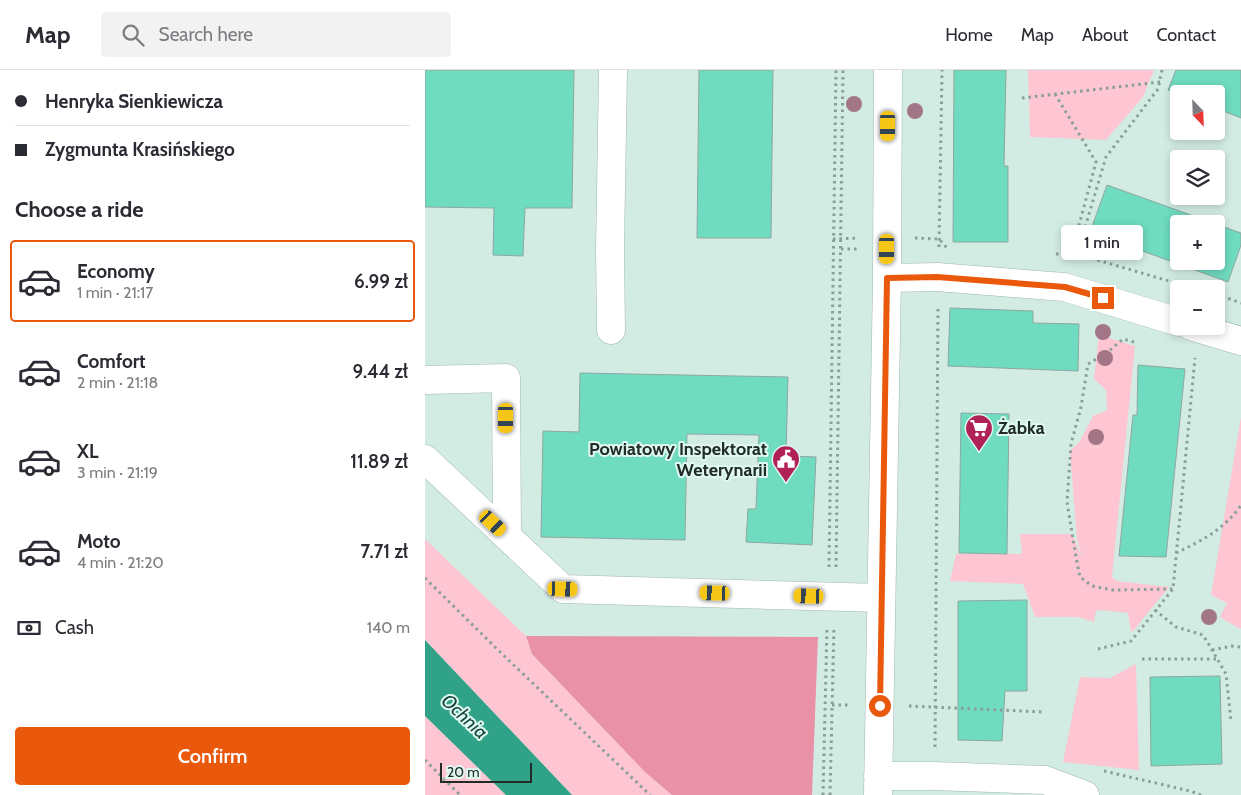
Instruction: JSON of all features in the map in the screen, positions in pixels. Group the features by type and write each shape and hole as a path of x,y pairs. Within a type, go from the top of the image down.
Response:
{"street":[{"path":"611,330 610,249 613,70"},
{"path":"888,70 887,278 878,785 934,776 1045,780 1085,795"},
{"path":"887,278 937,277 1065,287 1170,319"},
{"path":"1221,335 1241,341"},
{"path":"425,380 506,378 507,536"},
{"path":"425,459 563,589 881,598"}],"path":[{"path":"829,795 832,705 836,70"},
{"path":"823,795 832,596 843,70"},
{"path":"934,776 936,707 937,277 942,70"},
{"path":"1162,70 1158,89 1106,157 1077,254 1170,281"},
{"path":"1022,98 1160,82"},
{"path":"1055,94 1096,162 1071,255"},
{"path":"1225,297 1241,303"},
{"path":"1141,344 1123,340 1088,364 1081,407 1071,444 1067,502 1075,557 1081,577 1092,586 1119,590 1173,589"},
{"path":"1099,649 1131,641 1173,589 1195,353"},
{"path":"1186,357 1195,359"},
{"path":"1176,553 1202,541 1234,515 1241,506"},
{"path":"425,578 650,795"},
{"path":"1155,610 1176,627 1203,635 1226,674 1231,721"},
{"path":"1212,650 1231,646 1241,647"},
{"path":"1142,659 1217,659"},
{"path":"832,705 1043,712"},
{"path":"425,760 460,795"}],"shaded area":[{"path":"1028,70 1154,70 1143,97 1106,140 1030,137"},
{"path":"1099,335 1135,346 1112,577 1117,581 1169,587 1131,632 1128,613 1099,610 1096,611 1094,622 1077,617 1035,617 1023,584 950,581 956,554 1022,554 1020,534 1072,534 1082,557 1077,540 1070,451 1080,441 1093,416 1107,410 1106,390 1094,379"},
{"path":"1241,417 1240,629 1220,617 1227,603 1211,595"},
{"path":"425,539 526,636 532,654 646,773 672,795 572,795 425,640"},
{"path":"526,636 818,637 812,795 672,795 646,773 532,654"},
{"path":"1136,664 1139,770 1063,762 1080,677 1110,678"},
{"path":"425,716 502,791 506,795 425,795"}],"water":[{"name":"Ochnia","path":"425,640 572,795 506,795 425,716"}],"building":[{"path":"425,70 574,70 572,208 525,208 523,256 493,255 494,208 425,207"},
{"path":"699,70 773,70 771,238 697,238"},
{"path":"954,70 1006,70 1004,166 1008,166 1008,242 953,242"},
{"path":"1176,70 1241,70 1241,118 1225,112 1225,85 1170,85"},
{"path":"1107,185 1191,215 1170,215 1170,261 1090,232"},
{"path":"1225,227 1241,233 1241,245 1228,282 1195,270 1225,270"},
{"path":"950,308 1033,311 1033,323 1079,324 1078,371 948,366"},
{"path":"1138,365 1185,369 1166,557 1119,556 1133,415 1137,415"},
{"path":"580,373 788,377 786,456 816,457 812,545 746,542 748,509 756,509 759,435 687,434 685,540 541,537 543,431 579,432"},
{"path":"961,413 1009,414 1007,554 959,553"},
{"path":"1027,600 1027,691 1005,691 1002,741 958,740 958,601"},
{"path":"1220,676 1222,764 1151,766 1150,677"}],"place":[{"name":"Żabka","path":"979,452"},
{"name":"Powiatowy Inspektorat Weterynarii","path":"786,483"}],"route":[{"path":"880,706 887,278 937,277 1065,287 1103,298"}]}
